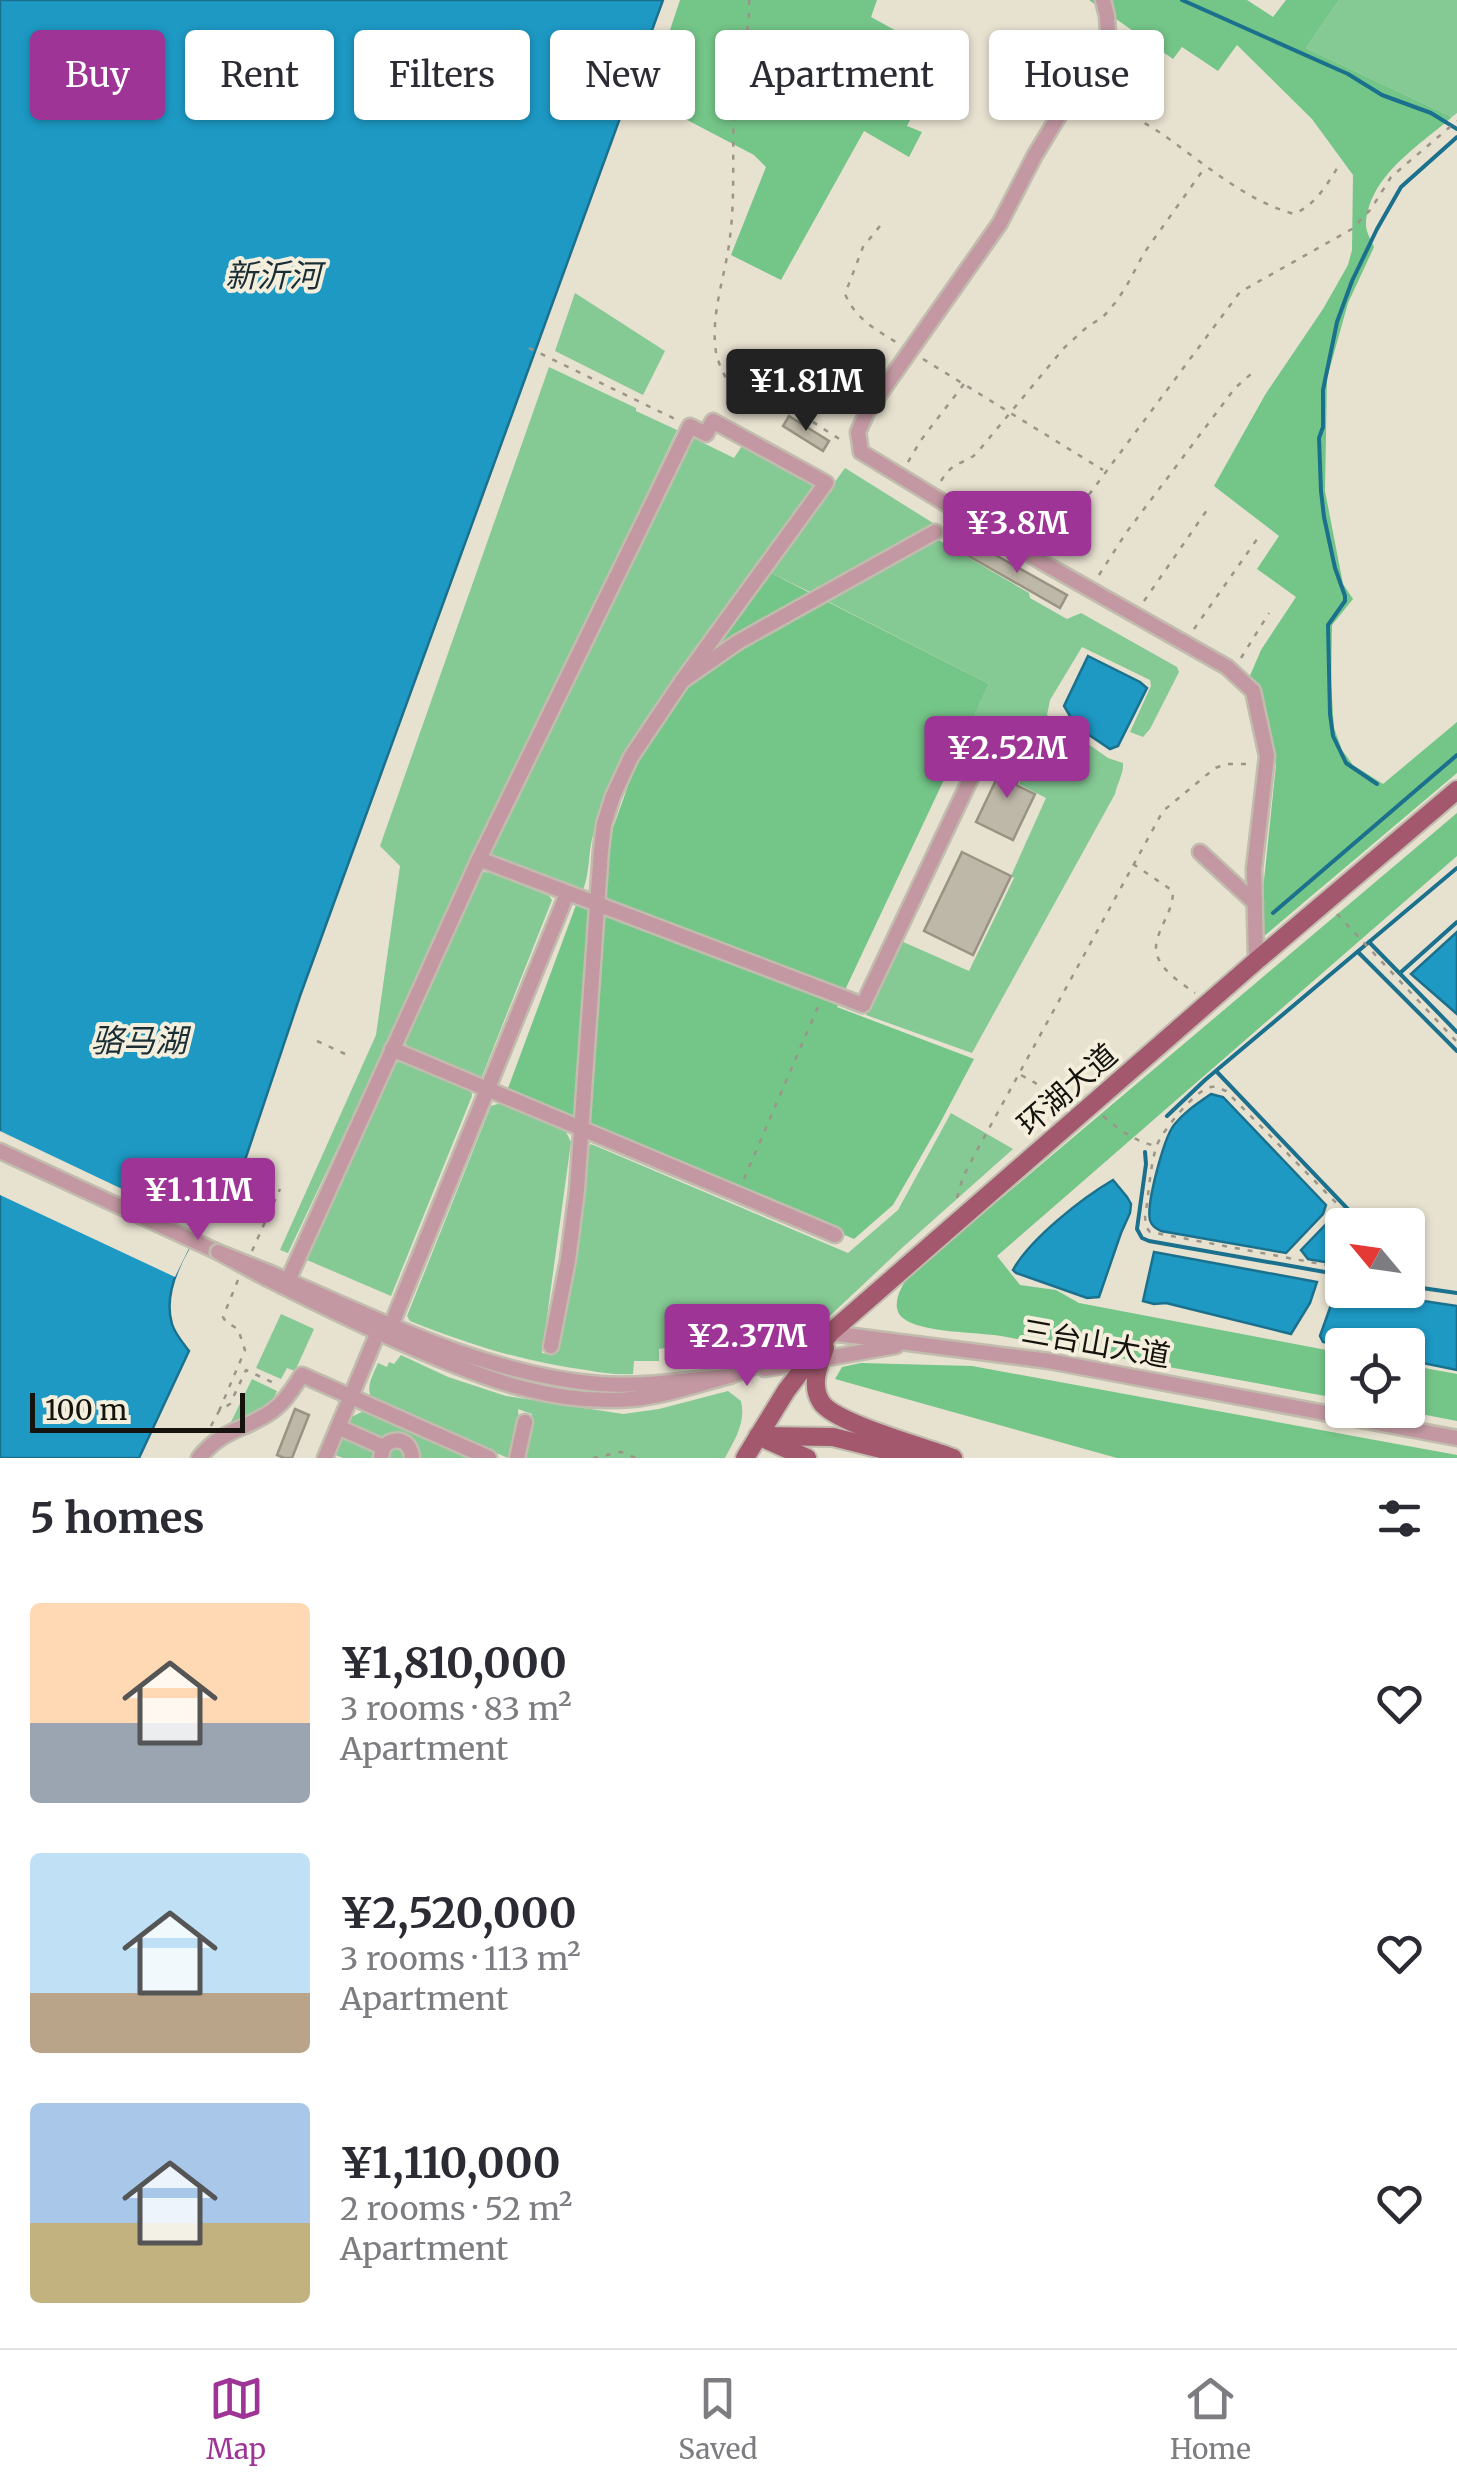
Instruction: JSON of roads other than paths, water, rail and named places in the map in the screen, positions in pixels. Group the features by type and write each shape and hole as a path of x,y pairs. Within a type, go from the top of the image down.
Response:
{"main road":[{"name":"环湖大道","path":"830,1334 1457,790"},
{"path":"745,1458 830,1334"},
{"path":"815,1359 820,1401 830,1411 952,1458"},
{"path":"758,1436 807,1458"},
{"path":"758,1436 833,1437 917,1458"}],"street":[{"path":"1103,0 1108,35 1035,155 1000,222 867,412 858,432 861,452 1232,672 1253,691 1268,756 1254,869 1256,962"},
{"path":"286,1284 478,859 690,426 706,434 713,421 826,483 631,756 604,824 577,1190 550,1346"},
{"path":"682,682 738,642 935,532"},
{"path":"478,859 863,1005 990,738"},
{"path":"1200,852 1255,903"},
{"path":"325,1458 488,1089 567,894"},
{"path":"392,1049 835,1235"},
{"path":"0,1151 490,1380 525,1390 593,1400 635,1399 815,1359 913,1344"},
{"path":"385,1329 529,1373 603,1384 730,1376 830,1334"},
{"name":"三台山大道","path":"830,1334 1048,1361 1457,1438"},
{"path":"490,1380 496,1364"},
{"path":"525,1390 529,1373"},
{"path":"199,1458 221,1436 271,1412 302,1375 489,1458"},
{"path":"517,1458 525,1422"},
{"path":"402,1441 410,1423"},
{"path":"338,1427 382,1453 391,1440 402,1441 410,1448 412,1458"}],"water":[{"name":"新沂河","path":"0,0 663,0 652,30 550,30 550,120 619,120 300,996 245,1160 251,1164 194,1238 173,1282 172,1324 189,1351 139,1458 0,1458"},
{"path":"1088,656 1147,688 1118,746 1110,749 1076,726 1064,706"},
{"path":"1457,932 1457,1014 1411,974"},
{"path":"1211,1094 1223,1097 1326,1205 1323,1214 1286,1253 1154,1227 1149,1212 1153,1186 1170,1132 1182,1116"},
{"path":"1113,1180 1131,1204 1130,1213 1099,1297 1087,1298 1013,1270 1031,1245 1058,1220"},
{"path":"1325,1225 1325,1262 1308,1259 1301,1250"},
{"path":"1154,1252 1317,1282 1310,1303 1291,1334 1166,1303 1143,1301"},
{"path":"1425,1301 1457,1306 1457,1370 1425,1363 1425,1328 1325,1328 1325,1342 1320,1336 1330,1308 1425,1308"}],"waterway":[{"path":"1182,0 1348,74 1382,95 1431,113 1457,129"},
{"path":"1377,784 1346,763 1333,736 1328,625 1345,596 1335,568 1321,491 1319,438 1323,427 1323,390 1337,322 1377,229 1401,187 1457,137"},
{"path":"1273,913 1457,755"},
{"path":"1167,1116 1457,868"},
{"path":"1400,973 1457,922"},
{"path":"1369,942 1457,1032"},
{"path":"1358,952 1457,1051"},
{"path":"1217,1072 1347,1208"},
{"path":"1145,1152 1137,1229 1142,1238 1325,1272"},
{"path":"1425,1288 1457,1293"}],"water label":[{"name":"骆马湖","path":"139,1041"}]}
